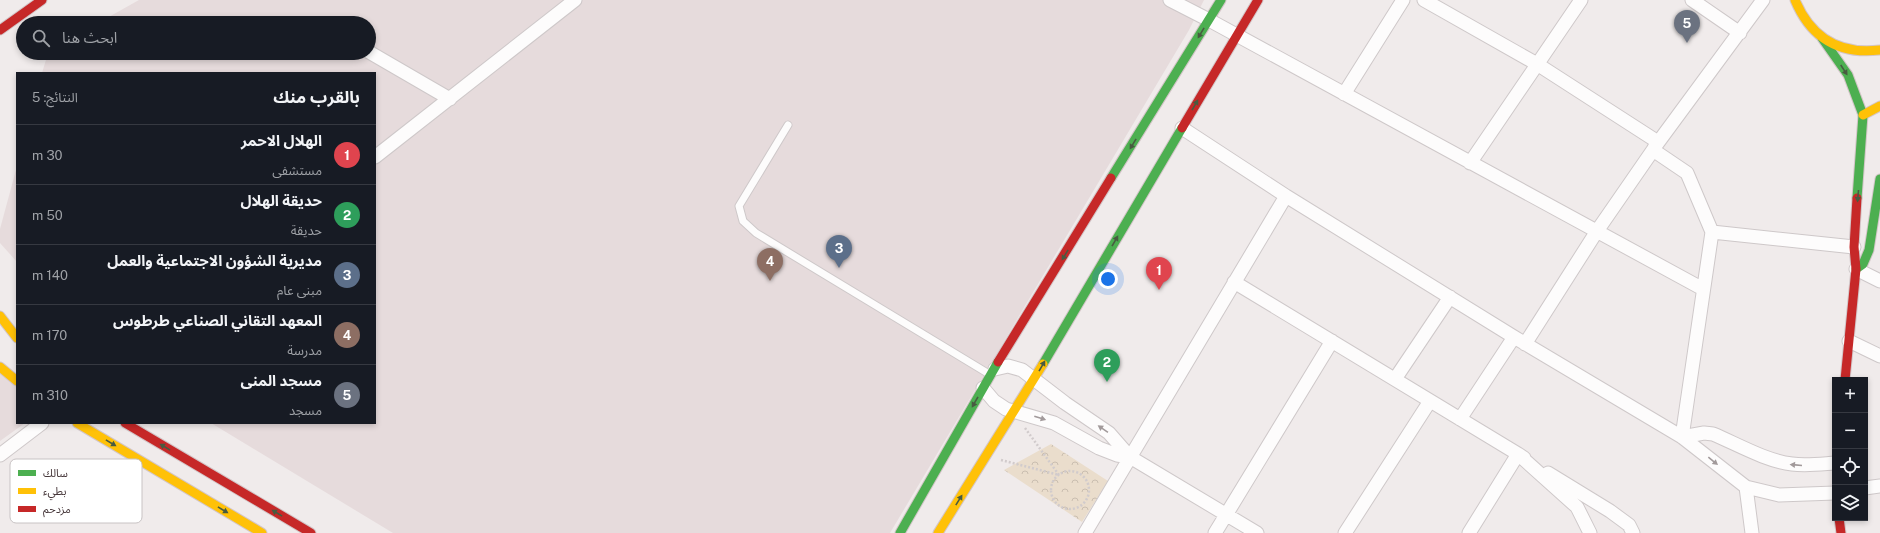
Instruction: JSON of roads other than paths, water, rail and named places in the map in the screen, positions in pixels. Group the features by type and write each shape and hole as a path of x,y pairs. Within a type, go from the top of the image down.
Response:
{"main road":[{"path":"20,16 42,0"},
{"path":"900,533 993,372 1221,0"},
{"path":"938,533 1034,379 1258,0"},
{"path":"1787,0 1796,4 1812,30 1837,47 1854,51 1871,52 1880,50"},
{"path":"0,30 16,19"},
{"path":"0,42 10,23"},
{"path":"1822,38 1848,75 1864,114 1854,247 1856,269 1845,377"},
{"path":"1864,114 1880,106"},
{"path":"1864,114 1876,119"},
{"path":"1856,269 1865,260 1869,250 1878,202 1880,179"},
{"path":"0,316 16,337"},
{"path":"0,367 16,380"},
{"path":"80,424 138,459"},
{"path":"127,424 310,533"},
{"path":"142,461 262,533"},
{"path":"1839,521 1841,533"}],"street":[{"path":"376,156 575,0"},
{"path":"1170,0 1703,289"},
{"path":"1344,94 1403,0"},
{"path":"1424,0 1536,64 1655,146 1687,172 1712,232 1682,437"},
{"path":"1470,162 1581,0"},
{"path":"1692,0 1740,33"},
{"path":"1460,419 1520,340 1655,146 1763,0"},
{"path":"376,56 450,99"},
{"path":"1182,128 1286,196 1520,340 1682,437 1746,487 1778,495 1832,493"},
{"path":"1085,533 1286,196"},
{"path":"1712,232 1854,247"},
{"path":"1856,269 1880,281"},
{"path":"1234,282 1610,511 1629,525 1633,533"},
{"path":"1395,379 1450,297"},
{"path":"1215,533 1332,341"},
{"path":"1848,341 1880,356"},
{"path":"993,372 1001,367 1015,367 1022,370 1065,403 1109,433 1130,457 1257,533"},
{"path":"984,388 994,401 1013,412 1038,417 1054,423 1099,448 1117,455 1130,457"},
{"path":"1345,533 1430,401"},
{"path":"0,455 41,424"},
{"path":"1682,437 1704,433 1714,434 1776,461 1801,465 1832,463"},
{"path":"1469,533 1518,454"},
{"path":"1518,454 1577,507 1590,533"},
{"path":"1868,488 1880,486"},
{"path":"1746,487 1752,533"}],"lane":[{"path":"788,125 739,206 743,221 756,233 993,372"}],"place":[{"name":"مسجد المنى","path":"1687,43"},
{"name":"مديرية الشؤون الاجتماعية والعمل","path":"839,268"},
{"name":"المعهد التقاني الصناعي طرطوس","path":"770,281"},
{"name":"الهلال الاحمر","path":"1159,290"},
{"name":"حديقة الهلال","path":"1107,382"}]}
